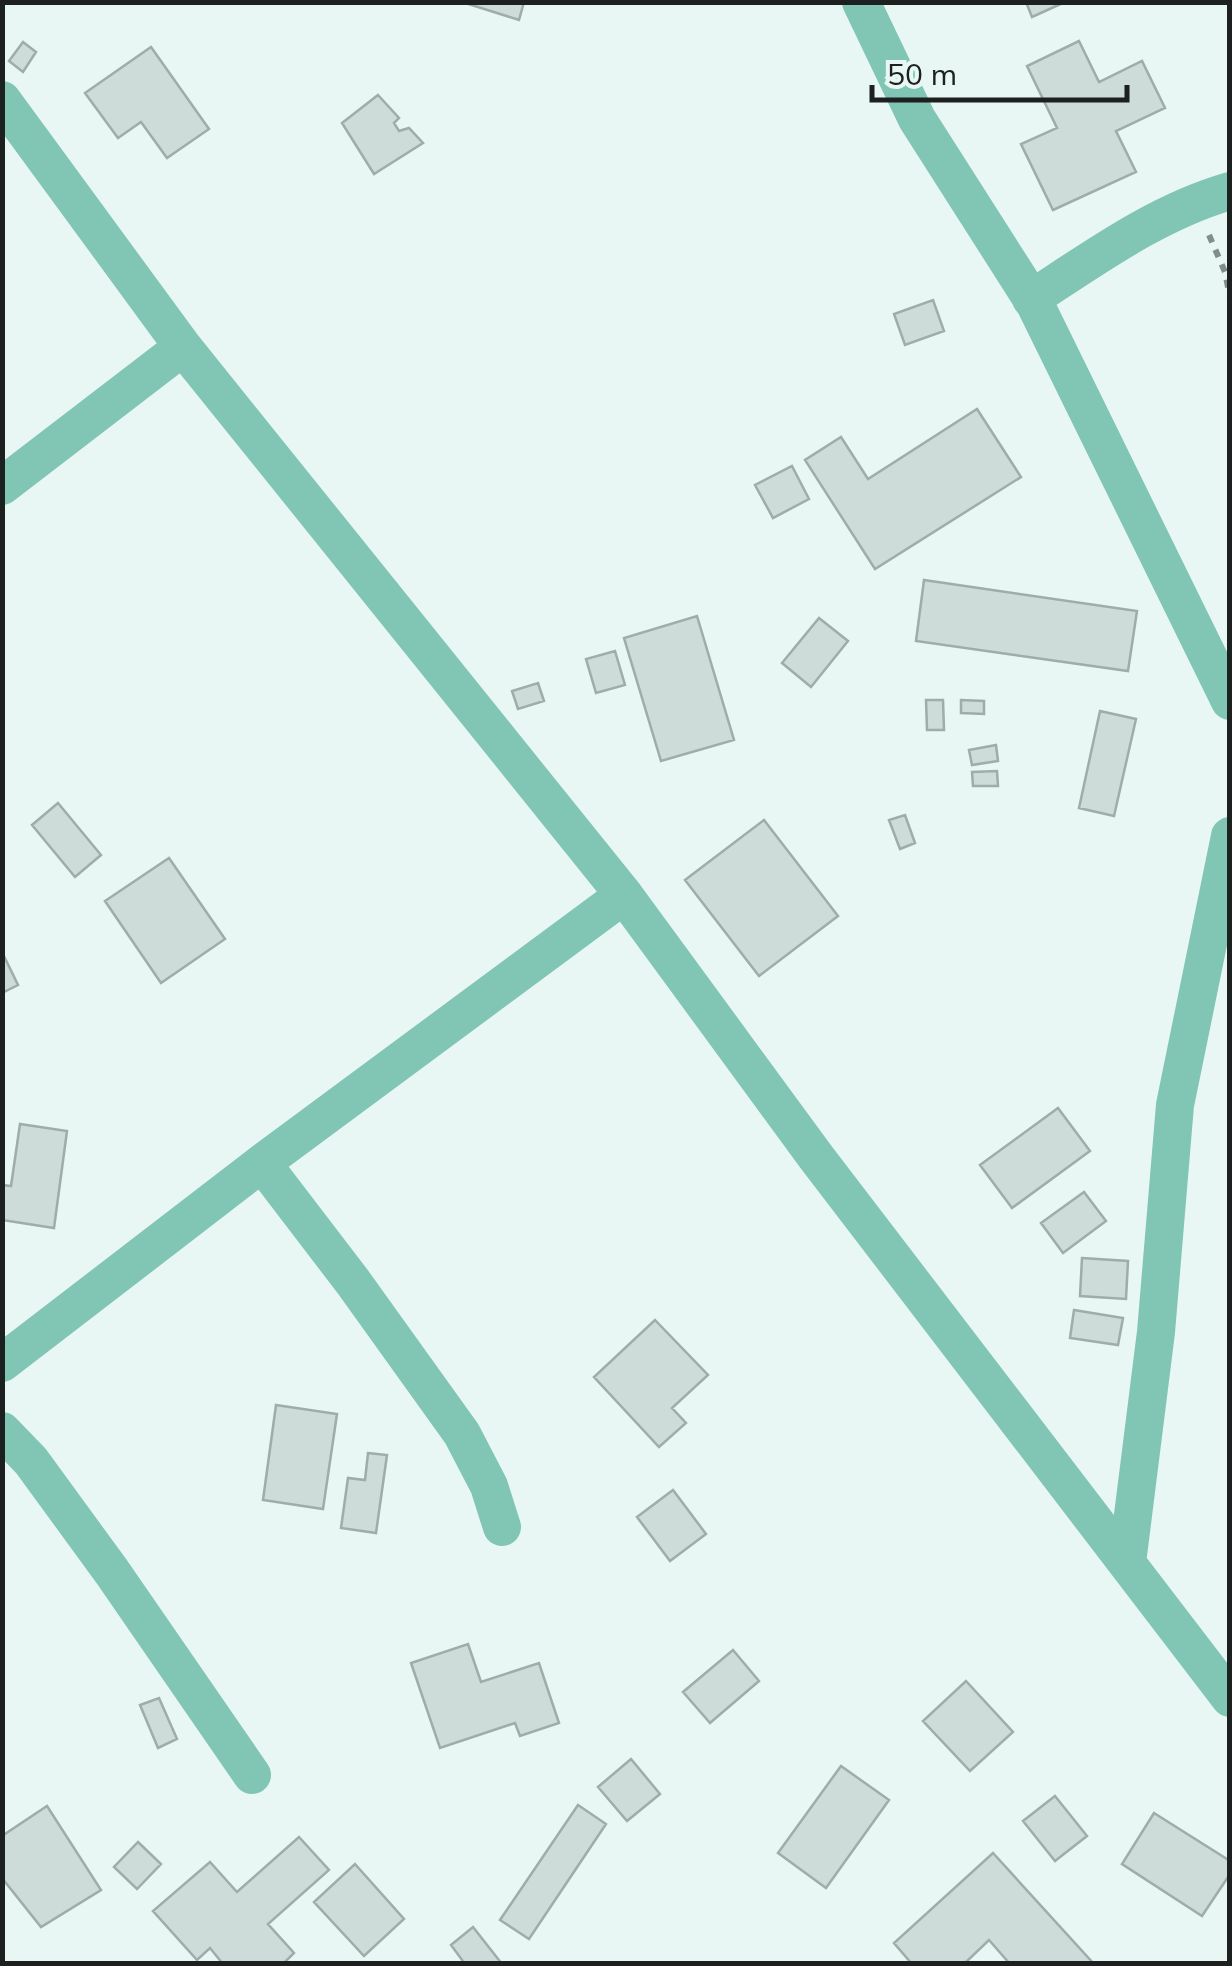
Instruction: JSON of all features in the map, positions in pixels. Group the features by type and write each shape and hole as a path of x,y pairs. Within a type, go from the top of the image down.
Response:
{"street":[{"path":"861,2 917,119 1031,299 1230,701"},
{"path":"2,100 183,347 624,895 816,1157 1230,1698"},
{"path":"1031,299 1116,243 1213,196"},
{"path":"2,486 183,347"},
{"path":"1127,1564 1156,1332 1175,1106 1230,836"},
{"path":"2,1363 262,1163 624,895"},
{"path":"262,1163 462,1434 489,1486 502,1527"},
{"path":"2,1431 30,1461 112,1572 252,1775"}],"path":[{"path":"1213,196 1230,297"}],"building":[{"path":"462,2 524,2 519,20"},
{"path":"1026,2 1065,2 1032,17"},
{"path":"1079,41 1099,82 1142,61 1165,108 1116,131 1136,172 1053,210 1021,144 1057,128 1027,66"},
{"path":"23,42 36,52 23,72 9,61"},
{"path":"151,47 209,129 167,158 141,122 118,138 85,93"},
{"path":"378,95 399,118 394,123 399,131 409,128 423,143 374,174 342,123"},
{"path":"933,300 944,331 905,345 894,314"},
{"path":"977,409 1021,477 875,569 805,460 841,437 868,479"},
{"path":"792,466 809,499 773,518 755,485"},
{"path":"924,580 1137,611 1128,671 916,641"},
{"path":"697,616 734,740 661,761 624,638"},
{"path":"819,618 848,641 811,687 782,663"},
{"path":"615,651 625,685 596,693 586,659"},
{"path":"538,683 544,701 518,709 512,691"},
{"path":"926,700 943,700 944,730 927,730"},
{"path":"961,700 984,701 984,714 961,713"},
{"path":"1100,711 1136,719 1114,816 1079,808"},
{"path":"996,745 998,761 972,765 969,750"},
{"path":"997,771 998,786 973,786 972,772"},
{"path":"58,803 101,855 75,877 32,825"},
{"path":"905,815 915,843 900,849 889,820"},
{"path":"764,820 838,916 759,976 685,880"},
{"path":"169,858 225,939 161,983 105,901"},
{"path":"2,952 18,985 2,993"},
{"path":"1058,1108 1090,1151 1012,1208 980,1165"},
{"path":"20,1124 67,1131 54,1228 2,1220 2,1185 11,1186"},
{"path":"1084,1192 1106,1221 1063,1253 1041,1223"},
{"path":"1082,1258 1128,1261 1126,1299 1080,1296"},
{"path":"1074,1310 1123,1318 1118,1345 1070,1338"},
{"path":"655,1320 708,1375 672,1408 686,1423 659,1447 594,1377"},
{"path":"276,1405 337,1414 323,1509 263,1500"},
{"path":"368,1453 387,1455 376,1533 341,1528 348,1478 365,1480"},
{"path":"673,1490 706,1534 670,1561 637,1517"},
{"path":"468,1644 481,1682 539,1663 559,1723 520,1736 515,1723 440,1748 411,1663"},
{"path":"733,1650 759,1681 710,1723 683,1692"},
{"path":"966,1681 1013,1732 970,1771 923,1721"},
{"path":"159,1698 177,1739 158,1748 140,1705"},
{"path":"631,1759 660,1794 627,1821 598,1787"},
{"path":"841,1766 889,1800 826,1888 778,1853"},
{"path":"1055,1796 1087,1836 1055,1861 1023,1821"},
{"path":"578,1805 606,1824 529,1939 500,1920"},
{"path":"47,1806 101,1890 41,1927 2,1878 2,1836"},
{"path":"1154,1813 1230,1861 1230,1874 1202,1916 1122,1864"},
{"path":"299,1837 329,1870 268,1924 294,1953 283,1964 223,1964 210,1948 197,1960 153,1911 210,1862 237,1892"},
{"path":"138,1842 161,1864 137,1889 114,1867"},
{"path":"993,1853 1094,1964 1010,1964 989,1940 964,1964 912,1964 894,1943"},
{"path":"355,1864 404,1919 364,1956 314,1902"},
{"path":"473,1927 502,1964 465,1964 451,1945"}]}
